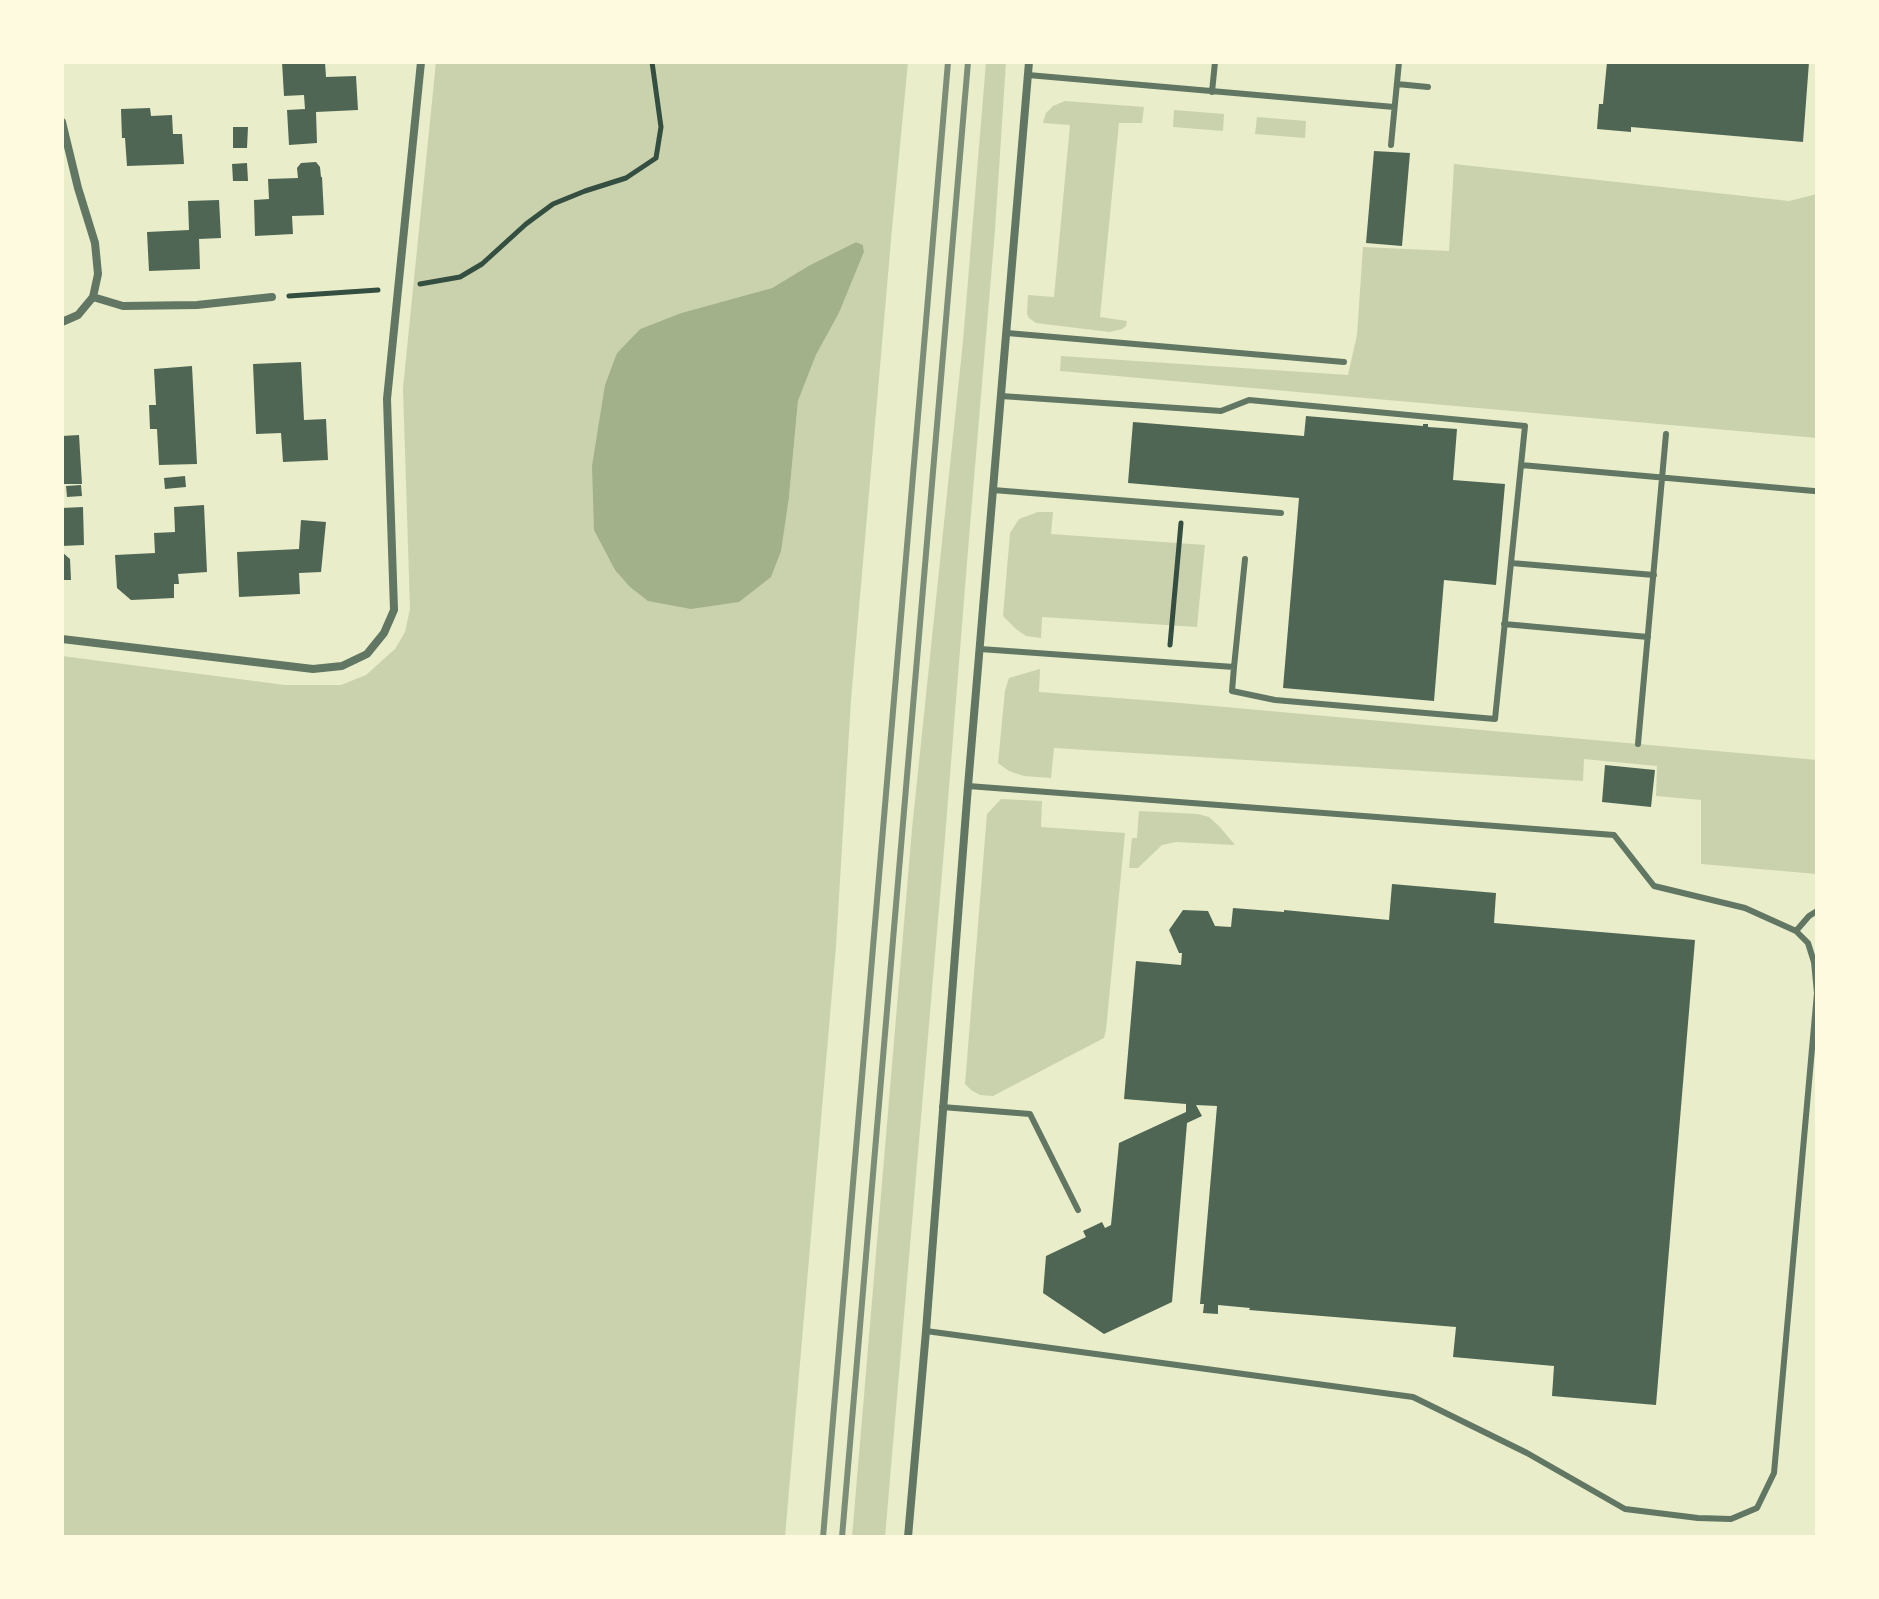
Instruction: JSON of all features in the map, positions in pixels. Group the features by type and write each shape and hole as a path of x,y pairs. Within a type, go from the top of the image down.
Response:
{"street":[{"path":"62,639 313,669 342,666 367,654 384,633 394,610 387,399 421,62"},
{"path":"908,1537 1029,62"},
{"path":"62,122 95,243 98,274 93,297 78,315 62,322"},
{"path":"93,297 123,306 197,305 272,297"}],"lane":[{"path":"1212,92 1215,62"},
{"path":"1391,145 1399,62"},
{"path":"1028,75 1394,107"},
{"path":"1397,84 1428,87"},
{"path":"1007,333 1344,362"},
{"path":"1001,396 1221,411 1249,400 1525,426 1495,719 1275,700 1232,691 1245,559"},
{"path":"1638,744 1666,434"},
{"path":"1521,465 1814,491"},
{"path":"993,490 1281,513"},
{"path":"1511,563 1654,575"},
{"path":"1504,624 1648,637"},
{"path":"980,649 1234,667"},
{"path":"926,1331 1413,1397 1527,1453 1625,1509 1731,1519 1757,1508 1774,1473 1817,993 1814,962 1808,943 1796,931 1745,908 1654,886 1614,835 968,786"},
{"path":"1796,931 1817,911"},
{"path":"942,1107 1030,1114 1078,1210"}],"path":[{"path":"272,297 398,287 460,277 482,264 553,204 626,178 656,158 661,127 652,62"},
{"path":"1168,662 1182,505"}],"shaded area":[{"path":"436,62 908,62 851,700 836,946 785,1537 62,1537 62,656 285,685 341,685 366,675 395,649 405,632 410,609 403,388","holes":["856,242 863,245 864,252 839,313 816,355 798,401 789,497 617,353 640,329 681,313 772,288"]},
{"path":"986,62 1006,62 995,230 885,1537 852,1537 912,829 963,341"},
{"path":"1065,101 1144,107 1142,123 1119,123 1100,317 1127,321 1122,329 1110,332 1036,323 1027,314 1028,295 1054,297 1070,125 1043,123 1046,113 1053,106"},
{"path":"1174,110 1224,114 1223,131 1173,127"},
{"path":"1257,117 1306,121 1305,138 1255,134"},
{"path":"1454,164 1789,201 1817,194 1817,438 1060,371 1061,356 1348,375 1357,335 1363,247 1449,251"},
{"path":"856,242 863,245 864,252 798,401 781,551 771,577 739,602 691,609 648,601 615,570 594,530 592,466 605,385 617,353 640,329 681,313 772,288"},
{"path":"1038,512 1053,512 1051,534 1205,545 1197,627 1042,617 1041,638 1026,636 1016,629 1003,616 1010,533 1019,519"},
{"path":"1040,669 1039,692 1817,760 1817,874 1701,864 1701,800 1656,796 1657,766 1584,759 1583,781 1054,748 1051,778 1024,776 998,763 1005,691 1009,678"},
{"path":"1001,799 1042,801 1041,827 1125,833 1104,1038 993,1096 980,1095 965,1084 987,814"},
{"path":"1139,811 1209,817 1235,845 1176,842 1162,845 1138,868 1129,868 1132,838 1137,838"}],"building":[{"path":"282,62 325,62 326,77 356,76 358,110 316,112 317,143 289,145 287,110 305,109 304,95 284,96"},
{"path":"1607,62 1809,62 1803,142 1631,127 1631,132 1597,129"},
{"path":"150,108 151,116 172,115 173,134 182,134 184,164 127,166 121,109"},
{"path":"233,127 248,127 247,148 233,148"},
{"path":"1374,151 1410,153 1402,246 1366,243"},
{"path":"316,162 322,177 324,215 292,216 293,234 255,236 254,200 269,199 268,179 298,178 297,168 301,163"},
{"path":"247,163 248,181 233,181 232,164"},
{"path":"219,200 221,238 199,239 200,269 149,271 147,232 189,230 188,201"},
{"path":"301,362 304,420 326,419 328,460 283,462 281,433 256,434 253,364"},
{"path":"192,366 197,464 159,465 157,429 150,429 149,405 156,405 154,369"},
{"path":"1306,416 1428,424 1428,427 1457,429 1453,480 1505,484 1496,585 1444,580 1434,701 1283,688 1299,498 1128,483 1133,422 1304,436"},
{"path":"79,435 82,484 62,484 62,436"},
{"path":"185,476 186,487 165,489 164,478"},
{"path":"81,485 82,496 67,497 66,486"},
{"path":"204,505 207,572 178,574 179,584 174,584 174,598 131,600 117,588 115,555 155,553 154,533 175,532 174,507"},
{"path":"83,507 84,545 62,546 62,508"},
{"path":"301,520 326,522 321,572 299,573 300,594 239,597 237,552 299,549"},
{"path":"62,552 70,559 71,580 62,580"},
{"path":"1605,765 1655,770 1651,807 1602,802"},
{"path":"1392,884 1496,893 1494,923 1695,940 1656,1405 1552,1396 1554,1366 1453,1357 1456,1327 1218,1305 1218,1314 1203,1313 1204,1304 1200,1304 1217,1106 1196,1105 1202,1116 1187,1123 1172,1302 1104,1334 1043,1293 1046,1256 1086,1237 1083,1231 1102,1222 1105,1228 1111,1225 1119,1143 1186,1112 1186,1104 1124,1099 1136,961 1181,965 1182,953 1179,953 1169,930 1183,910 1208,911 1215,926 1231,927 1233,908 1389,920"}],"railway":[{"path":"823,1537 948,62"},
{"path":"842,1537 968,62"}]}
